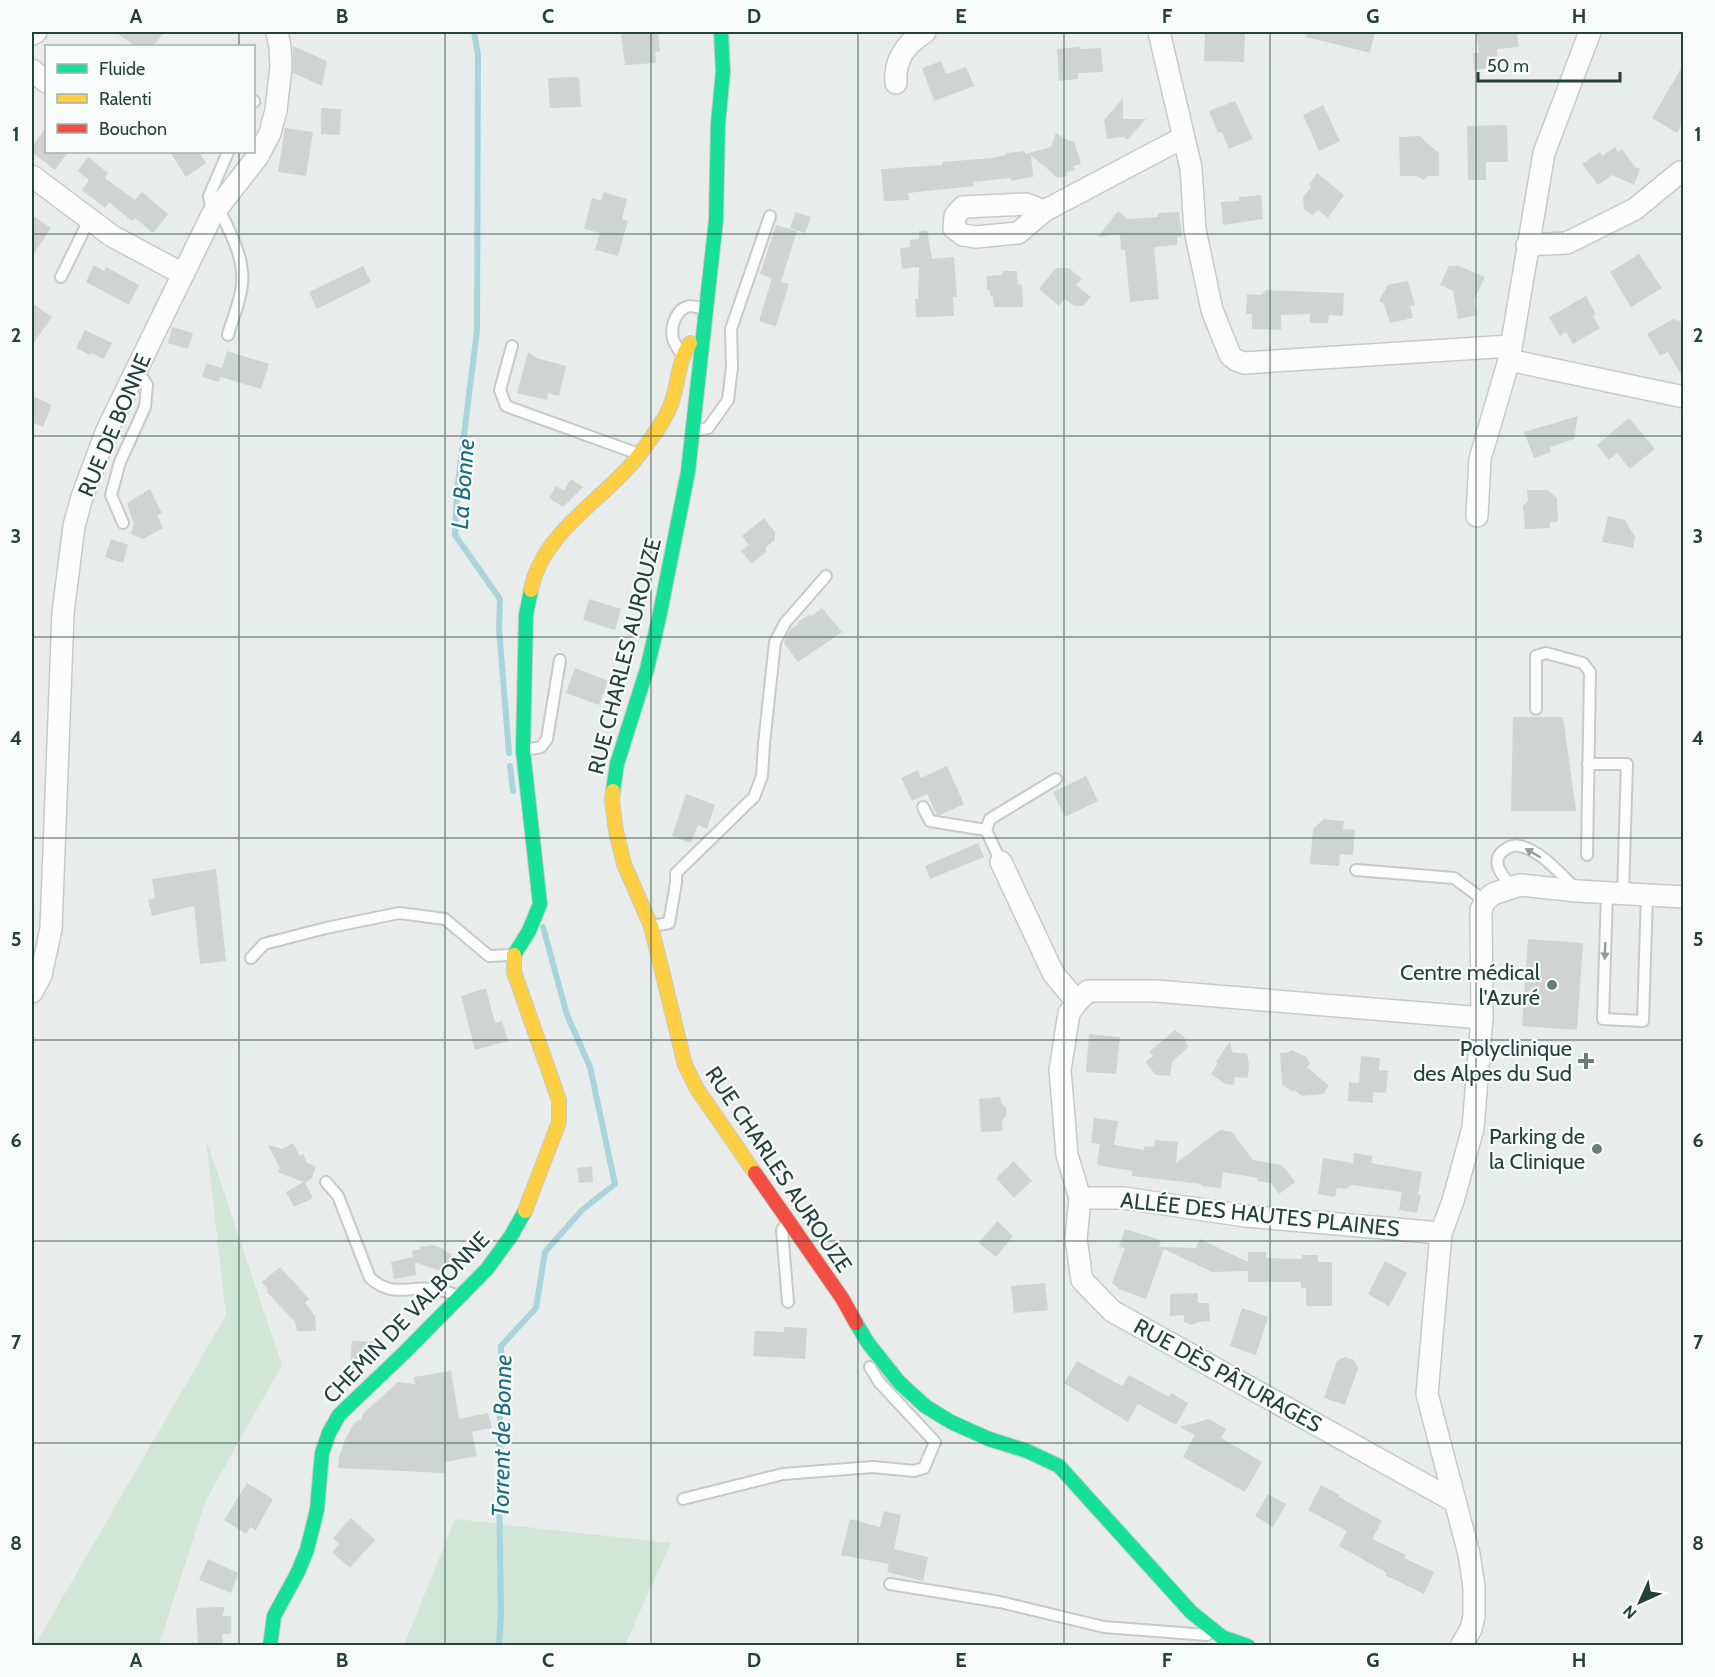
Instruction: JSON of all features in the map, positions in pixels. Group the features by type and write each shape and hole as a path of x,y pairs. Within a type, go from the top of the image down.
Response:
{"street":[{"path":"32,34 36,32"},
{"name":"RUE DE BONNE","path":"32,992 41,975 51,929 63,613 74,525 107,430 183,274 215,211 258,156 270,132 276,110 281,67 277,32"},
{"name":"RUE CHARLES AUROUZE","path":"721,32 723,72 718,124 716,220 688,472 659,618 647,669 617,764 612,800 624,864 651,926 685,1065 698,1089 789,1221 868,1342 899,1382 926,1406 951,1422 989,1439 1027,1451 1059,1466 1191,1612 1222,1637 1248,1646"},
{"path":"896,83 895,71 901,52 925,32"},
{"path":"1159,32 1182,138 1191,168 1195,230 1212,310 1230,355 1236,360 1244,363 1510,353 1683,397"},
{"path":"1477,516 1480,459 1510,353 1544,153 1590,32"},
{"path":"32,70 45,81"},
{"path":"1044,211 1182,138"},
{"path":"1527,244 1567,243 1635,209 1680,172"},
{"path":"32,176 112,236 183,274"},
{"path":"514,955 529,931 540,904 523,751 526,615 532,584 543,559 561,533 640,454 658,428 671,404 682,355 689,344 702,335"},
{"path":"1001,862 1053,973 1077,1002"},
{"path":"1461,1646 1471,1629 1474,1587 1469,1554 1426,1394 1441,1233 1453,1201 1473,1128 1482,1018 1481,910 1497,894 1577,891 1683,897"},
{"name":"CHEMIN DE VALBONNE","path":"270,1646 274,1616 307,1550 317,1510 321,1453 329,1433 339,1415 352,1400 404,1353 487,1269 511,1236 525,1210 559,1122 559,1100 514,972 514,955"},
{"path":"1080,1198 1067,1155 1060,1070 1069,1013 1088,991 1156,991 1482,1018"},
{"name":"ALLÉE DES HAUTES PLAINES","path":"1080,1198 1123,1198 1246,1216 1441,1233"},
{"name":"RUE DÈS PÂTURAGES","path":"1080,1198 1076,1239 1082,1280 1112,1311 1454,1501"}],"lane":[{"path":"228,153 209,196 215,211 232,236 239,261 242,284 228,335"},
{"path":"691,431 708,428 728,400 732,367 731,329 770,216"},
{"path":"61,278 89,220"},
{"path":"682,355 673,339 672,325 682,309 690,306 705,309"},
{"path":"512,346 500,390 506,406 640,454"},
{"path":"123,523 111,495 120,462 145,407 147,385 137,370"},
{"path":"651,926 669,923 676,873 754,797 762,776 775,642 785,623 826,576"},
{"path":"1536,709 1536,656 1546,653 1583,663 1587,667 1590,672 1587,855"},
{"path":"523,751 541,747 547,739 560,660"},
{"path":"1588,764 1627,764 1603,1019 1643,1021 1647,895"},
{"path":"1001,862 986,830 990,819 1056,779"},
{"path":"923,807 930,821 986,830"},
{"path":"1356,870 1454,878 1497,894 1500,873 1497,857 1502,850 1518,845 1550,864 1577,891"},
{"path":"251,958 264,944 399,913 445,919 489,956 514,955"},
{"path":"326,1182 338,1196 370,1278 378,1285 392,1291 434,1289 460,1296"},
{"path":"788,1302 782,1230 789,1221"},
{"path":"683,1498 783,1474 873,1467 914,1471 924,1468 935,1442 879,1382 848,1328 852,1315"},
{"path":"890,1584 1000,1602 1104,1626 1222,1637"}],"green space":[{"path":"206,1139 282,1365 205,1502 159,1645 35,1645 226,1315"},
{"path":"455,1519 671,1543 625,1645 404,1645"}],"building":[{"path":"115,32 164,32 154,45 134,45"},
{"path":"621,32 658,32 660,51 655,52 656,63 625,65"},
{"path":"1205,32 1245,32 1244,62 1204,61"},
{"path":"1306,32 1375,32 1370,53 1306,37"},
{"path":"1476,32 1517,32 1519,47 1497,49 1498,67 1474,70 1473,53 1479,53"},
{"path":"293,46 327,61 322,86 293,73"},
{"path":"1080,47 1080,49 1101,48 1103,72 1078,73 1078,79 1059,81 1057,49"},
{"path":"941,61 946,74 966,67 974,86 934,101 922,68"},
{"path":"1683,65 1683,122 1677,133 1652,118"},
{"path":"579,77 581,107 550,108 548,78"},
{"path":"1123,98 1123,119 1146,119 1127,140 1124,137 1107,139 1104,120"},
{"path":"1235,101 1253,139 1229,149 1222,132 1218,133 1209,111"},
{"path":"1323,105 1340,141 1319,151 1303,115"},
{"path":"321,108 341,109 340,135 321,134"},
{"path":"1507,125 1508,162 1486,162 1486,180 1468,180 1467,126"},
{"path":"45,128 45,153 67,153 55,170 32,152 32,147"},
{"path":"285,128 313,132 306,176 278,172"},
{"path":"1056,133 1069,141 1074,141 1081,164 1073,166 1075,170 1067,172 1066,176 1058,178 1031,155 1033,177 1011,181 1010,178 973,182 974,186 908,193 909,200 884,201 881,169 942,165 942,162 992,158 1006,155 1006,153 1025,151 1025,154 1051,147"},
{"path":"1419,136 1439,153 1439,176 1427,176 1424,180 1417,176 1400,176 1399,137"},
{"path":"1615,147 1618,152 1622,149 1635,167 1640,169 1634,185 1612,175 1598,185 1582,164 1600,152 1602,156"},
{"path":"171,153 200,153 206,163 186,177"},
{"path":"88,157 108,173 105,178 135,200 142,192 168,214 153,233 135,218 132,221 109,202 105,208 82,190 89,180 78,171"},
{"path":"1317,173 1344,195 1328,218 1318,210 1312,215 1304,209 1303,198"},
{"path":"604,192 627,199 622,219 628,221 618,256 595,250 600,233 584,229 592,198 601,201"},
{"path":"1261,195 1263,219 1223,225 1221,202 1239,201 1239,197"},
{"path":"1118,211 1127,219 1158,217 1158,213 1179,212 1182,236 1177,237 1177,245 1154,247 1159,299 1130,302 1125,250 1121,250 1120,234 1098,237"},
{"path":"796,212 811,217 805,233 790,228"},
{"path":"32,215 51,228 32,257"},
{"path":"776,225 797,231 781,282 789,284 776,326 759,321 772,278 760,274"},
{"path":"927,230 932,259 954,257 957,297 953,297 954,316 916,317 915,299 918,299 919,267 902,269 900,248 910,247 910,240 919,239 919,231"},
{"path":"1639,254 1662,288 1631,307 1610,272"},
{"path":"94,265 104,271 106,267 139,285 129,305 86,282"},
{"path":"363,266 371,282 317,309 309,292"},
{"path":"1449,266 1459,266 1485,277 1474,300 1477,315 1458,319 1453,291 1440,285"},
{"path":"1056,268 1069,268 1082,279 1076,285 1091,297 1083,306 1074,306 1065,299 1059,306 1039,289"},
{"path":"1004,271 1017,271 1018,285 1022,284 1023,307 994,307 993,296 990,296 990,290 987,290 987,276 1001,275"},
{"path":"1408,281 1415,305 1410,306 1413,318 1390,323 1384,304 1379,301 1388,285"},
{"path":"1266,290 1344,293 1343,316 1329,315 1328,323 1310,323 1310,314 1281,315 1281,330 1252,329 1252,314 1246,314 1247,294 1261,295"},
{"path":"1586,296 1600,328 1573,344 1566,332 1560,336 1549,317"},
{"path":"32,303 52,317 32,345"},
{"path":"1673,319 1683,322 1683,378 1668,352 1660,356 1647,334"},
{"path":"172,327 193,333 188,349 168,343"},
{"path":"85,330 112,343 104,359 76,348"},
{"path":"227,351 269,364 261,389 220,377 219,382 202,377 206,363 222,368"},
{"path":"528,352 536,358 566,366 559,396 548,393 547,400 517,393"},
{"path":"32,396 52,405 43,427 32,422"},
{"path":"1578,416 1574,439 1550,447 1551,452 1534,458 1524,432"},
{"path":"1629,418 1655,449 1630,469 1617,453 1609,460 1597,445"},
{"path":"571,479 583,487 563,507 549,498 556,486 564,491"},
{"path":"150,489 162,513 157,515 163,528 143,539 131,534 134,524 127,503"},
{"path":"1527,490 1547,490 1557,498 1558,522 1550,522 1550,528 1525,529 1523,506 1528,501"},
{"path":"1608,516 1625,520 1635,537 1633,548 1602,542"},
{"path":"764,518 775,532 775,540 766,547 766,552 752,564 741,551 749,545 742,536"},
{"path":"111,539 128,545 123,563 105,557"},
{"path":"589,599 621,609 615,630 583,620"},
{"path":"822,608 842,632 798,662 784,643 785,640 790,630 798,622 810,614 812,616"},
{"path":"575,668 608,681 599,705 566,693"},
{"path":"1513,717 1563,717 1576,811 1511,811"},
{"path":"947,766 964,804 937,815 927,794 912,801 901,778 918,770 921,778"},
{"path":"1086,776 1098,801 1065,817 1053,792"},
{"path":"686,794 715,805 707,829 698,825 691,843 672,836"},
{"path":"1324,819 1344,821 1343,829 1355,830 1353,855 1340,854 1339,866 1310,864 1313,829"},
{"path":"978,843 984,857 930,879 925,866"},
{"path":"216,869 226,961 200,964 194,906 152,916 148,900 155,898 152,879"},
{"name":"Centre médical l'Azuré","path":"1528,939 1583,943 1577,1030 1522,1026"},
{"path":"486,988 495,1023 502,1021 508,1041 475,1050 461,996"},
{"path":"1175,1030 1184,1037 1188,1047 1172,1062 1170,1076 1156,1075 1145,1062 1153,1056 1149,1052"},
{"path":"1089,1034 1120,1037 1116,1074 1086,1072"},
{"path":"1230,1041 1232,1052 1247,1054 1249,1065 1248,1078 1235,1077 1234,1085 1225,1084 1211,1074"},
{"path":"1291,1050 1305,1056 1310,1063 1307,1067 1329,1086 1323,1094 1302,1096 1282,1084 1280,1053"},
{"path":"1361,1056 1380,1058 1379,1070 1388,1071 1386,1093 1373,1092 1373,1103 1348,1101 1349,1082 1359,1083"},
{"path":"1000,1097 1001,1103 1006,1107 1006,1116 1002,1121 1003,1131 981,1132 979,1099"},
{"path":"1094,1118 1118,1121 1114,1145 1144,1150 1144,1146 1154,1147 1155,1140 1178,1142 1176,1163 1220,1130 1232,1132 1253,1160 1282,1165 1295,1182 1279,1194 1271,1183 1257,1181 1258,1178 1223,1172 1221,1188 1132,1176 1132,1171 1097,1165 1100,1144 1091,1143"},
{"path":"293,1143 300,1156 303,1154 307,1163 316,1166 312,1178 305,1183 313,1198 294,1207 286,1192 303,1182 278,1172 280,1168 268,1145 282,1149"},
{"path":"1354,1153 1373,1156 1371,1163 1422,1172 1417,1213 1399,1210 1402,1192 1352,1185 1346,1189 1337,1188 1335,1197 1318,1194 1323,1158 1353,1163"},
{"path":"1014,1161 1032,1181 1014,1198 996,1178"},
{"path":"592,1166 593,1182 579,1183 577,1168"},
{"path":"997,1221 1013,1236 996,1257 979,1243"},
{"path":"1125,1229 1161,1240 1159,1247 1196,1248 1200,1239 1248,1262 1248,1252 1266,1252 1266,1258 1302,1259 1302,1255 1318,1255 1318,1262 1332,1262 1332,1306 1306,1306 1306,1288 1301,1288 1301,1282 1248,1282 1248,1271 1212,1272 1164,1249 1146,1299 1119,1289 1112,1283 1125,1248 1119,1247"},
{"path":"432,1245 452,1254 445,1273 415,1262 416,1275 394,1279 391,1262 413,1257 412,1251"},
{"path":"1385,1261 1407,1273 1389,1306 1368,1294"},
{"path":"280,1267 309,1299 305,1303 315,1316 316,1331 297,1331 295,1322 267,1292 262,1282"},
{"path":"1045,1283 1048,1310 1014,1313 1011,1286"},
{"path":"1198,1293 1198,1303 1209,1303 1210,1321 1191,1325 1184,1322 1184,1315 1170,1316 1170,1294"},
{"path":"1242,1308 1268,1317 1256,1355 1230,1346"},
{"path":"784,1327 807,1328 805,1359 753,1356 755,1331 784,1332"},
{"path":"352,1341 382,1342 381,1350 349,1380"},
{"path":"1345,1357 1354,1360 1358,1368 1345,1405 1324,1398 1337,1361"},
{"path":"1077,1361 1122,1386 1129,1375 1169,1397 1171,1393 1188,1403 1176,1425 1138,1404 1128,1422 1064,1383"},
{"path":"451,1371 459,1419 488,1413 492,1428 472,1432 477,1456 445,1462 444,1473 338,1468 339,1457 353,1425 358,1420 361,1421 365,1412 398,1382 415,1384 414,1377"},
{"path":"1209,1419 1226,1429 1221,1438 1262,1462 1245,1492 1183,1457 1195,1435 1180,1427"},
{"path":"247,1483 273,1499 256,1530 250,1527 246,1534 224,1520"},
{"path":"1321,1485 1382,1521 1372,1539 1406,1555 1404,1558 1434,1572 1424,1594 1385,1575 1387,1573 1339,1546 1347,1531 1308,1510"},
{"path":"1268,1494 1286,1504 1273,1527 1255,1516"},
{"path":"884,1511 901,1515 894,1549 928,1557 923,1581 887,1572 889,1564 841,1555 850,1519 880,1527"},
{"path":"351,1518 375,1540 350,1568 332,1552 339,1544 333,1538"},
{"path":"208,1559 238,1573 231,1593 199,1580"},
{"path":"225,1607 222,1616 231,1616 231,1634 222,1634 223,1643 198,1644 196,1608"}],"waterway":[{"name":"La Bonne","path":"474,32 478,55 477,331 457,491 455,535 500,599 499,629 509,753"},
{"name":"La Bonne","path":"510,766 513,791"},
{"name":"Torrent de Bonne","path":"499,1646 501,1346 536,1308 545,1252 582,1210 615,1184 590,1067 567,1015 543,927"}],"traffic: fast":[{"path":"613,791 617,764 647,669 659,618 688,472 716,220 718,124 723,72 721,32"},
{"path":"514,955 529,931 540,904 523,751 526,615 531,590"},
{"path":"270,1646 274,1616 307,1550 317,1510 322,1453 339,1415 487,1269 511,1236 525,1211"},
{"path":"856,1323 868,1343 899,1382 925,1406 951,1422 989,1439 1027,1451 1059,1466 1191,1612 1222,1637 1248,1646"}],"traffic: slow":[{"path":"531,590 538,568 548,549 562,532 628,468 658,429 674,396 680,366 690,343"},
{"path":"613,791 616,831 624,864 651,926 685,1065 697,1089 755,1173"},
{"path":"514,955 514,972 559,1100 559,1122 525,1211"}],"traffic: jam":[{"path":"755,1173 842,1298 856,1323"}],"place":[{"name":"Centre médical l'Azuré","path":"1552,985"},
{"name":"Polyclinique des Alpes du Sud","path":"1586,1061"},
{"name":"Parking de la Clinique","path":"1597,1149"}]}
